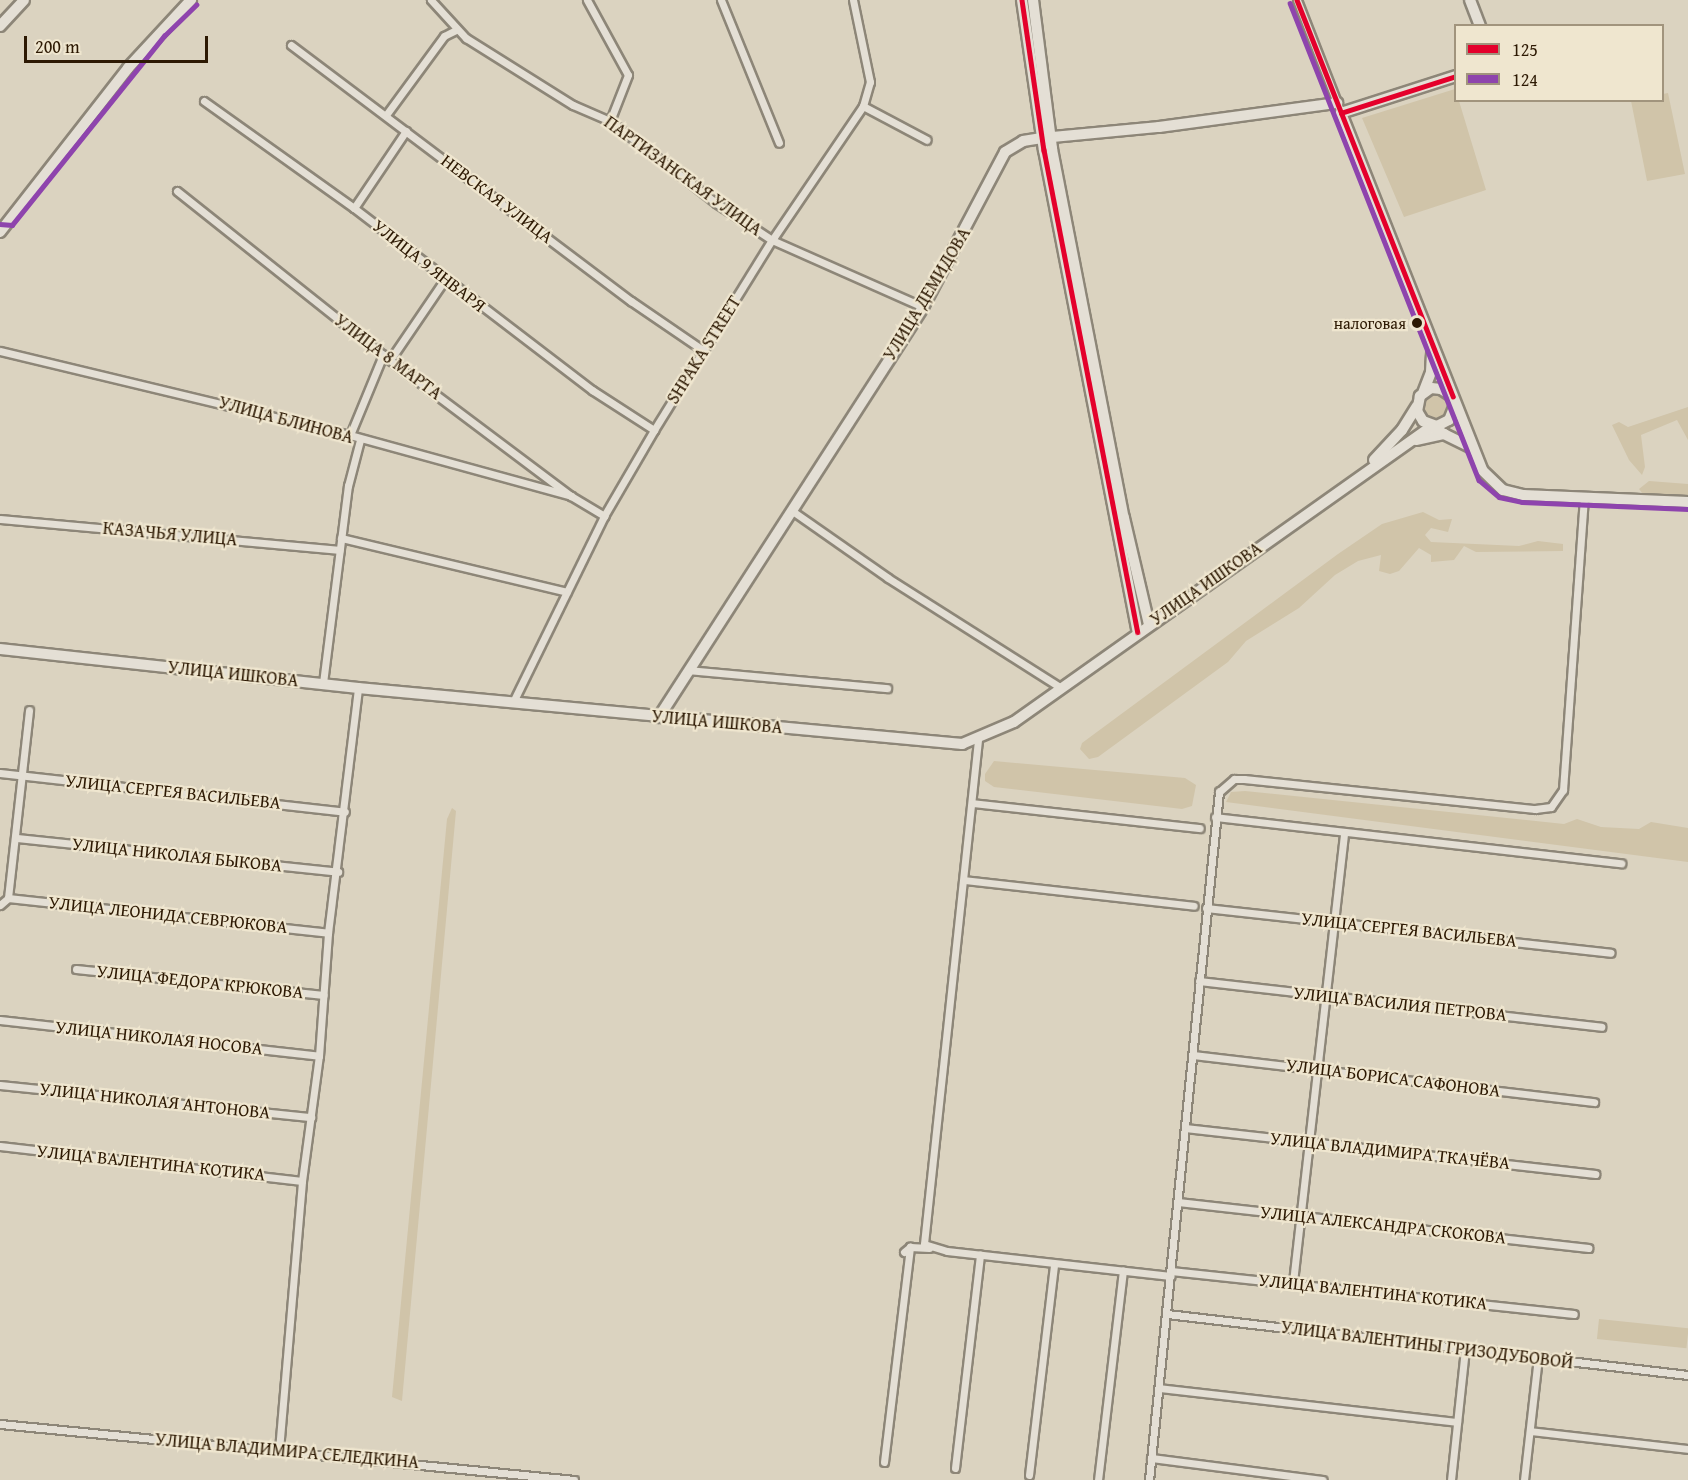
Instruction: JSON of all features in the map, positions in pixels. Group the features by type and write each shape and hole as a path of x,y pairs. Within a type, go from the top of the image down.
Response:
{"street":[{"path":"0,26 24,0"},
{"path":"0,232 4,217 151,40 191,0"},
{"name":"ПАРТИЗАНСКАЯ УЛИЦА","path":"431,0 456,30 573,105 610,121 716,203 772,240 923,307"},
{"path":"587,0 628,75 610,121"},
{"path":"721,0 779,143"},
{"name":"SHPAKA STREET","path":"513,702 604,516 654,430 772,240 863,106 870,82 853,0"},
{"path":"1022,0 1138,632"},
{"path":"1033,0 1047,137 1124,518 1149,625"},
{"path":"1297,0 1471,447 1485,475 1503,490 1523,495 1688,502"},
{"path":"1470,0 1479,24"},
{"path":"386,115 444,36 456,30"},
{"name":"НЕВСКАЯ УЛИЦА","path":"291,45 631,301 704,351"},
{"path":"1341,113 1454,76"},
{"name":"УЛИЦА 9 ЯНВАРЯ","path":"204,101 354,208 592,390 654,430"},
{"name":"УЛИЦА ДЕМИДОВА","path":"659,717 923,307 957,248 999,160 1016,144 1047,137 1337,103"},
{"path":"863,106 927,140"},
{"path":"354,208 406,131"},
{"name":"УЛИЦА 8 МАРТА","path":"177,191 383,355 571,496 604,516"},
{"path":"390,360 445,279"},
{"path":"1431,342 1431,372 1417,406 1419,416 1444,434 1471,447"},
{"name":"УЛИЦА БЛИНОВА","path":"0,351 350,435 360,440 571,496"},
{"path":"350,435 383,355"},
{"path":"1422,393 1437,388 1454,400"},
{"path":"1432,426 1449,420 1454,400"},
{"name":"УЛИЦА ИШКОВА","path":"1353,479 1386,449 1417,406"},
{"name":"УЛИЦА ИШКОВА","path":"0,649 358,688 929,743 978,740 1014,722 1353,479 1413,441 1432,426"},
{"path":"1413,441 1444,434"},
{"path":"323,683 341,538 360,440"},
{"path":"1149,1480 1219,792 1234,779 1535,809 1556,803 1563,790 1584,498"},
{"path":"791,510 888,578 1060,688"},
{"name":"КАЗАЧЬЯ УЛИЦА","path":"0,519 340,550"},
{"path":"341,538 567,592"},
{"path":"688,670 887,688"},
{"path":"279,1450 302,1180 319,1056 328,933 338,872 358,688"},
{"path":"0,904 8,898 17,838 29,710"},
{"path":"929,1248 922,1239 978,740"},
{"name":"УЛИЦА СЕРГЕЯ ВАСИЛЬЕВА","path":"0,773 345,812"},
{"path":"972,803 1200,828"},
{"path":"1215,817 1621,863"},
{"path":"1293,1282 1303,1216 1344,833"},
{"name":"УЛИЦА НИКОЛАЯ БЫКОВА","path":"17,838 338,872"},
{"path":"963,880 1194,906"},
{"name":"УЛИЦА ЛЕОНИДА СЕВРЮКОВА","path":"8,898 328,933"},
{"name":"УЛИЦА СЕРГЕЯ ВАСИЛЬЕВА","path":"1206,908 1611,953"},
{"name":"УЛИЦА ФЕДОРА КРЮКОВА","path":"76,969 324,995"},
{"name":"УЛИЦА ВАСИЛИЯ ПЕТРОВА","path":"1199,981 1602,1026"},
{"name":"УЛИЦА НИКОЛАЯ НОСОВА","path":"0,1020 319,1056"},
{"name":"УЛИЦА БОРИСА САФОНОВА","path":"1192,1055 1594,1102"},
{"name":"УЛИЦА НИКОЛАЯ АНТОНОВА","path":"0,1085 311,1117"},
{"name":"УЛИЦА ВЛАДИМИРА ТКАЧЁВА","path":"1185,1128 1595,1174"},
{"name":"УЛИЦА ВАЛЕНТИНА КОТИКА","path":"0,1146 302,1180"},
{"name":"УЛИЦА АЛЕКСАНДРА СКОКОВА","path":"1178,1202 1588,1248"},
{"name":"УЛИЦА ВАЛЕНТИНА КОТИКА","path":"884,1462 907,1250 929,1248 1054,1264 1293,1282 1574,1314"},
{"path":"956,1468 980,1254"},
{"path":"1029,1475 1054,1264"},
{"path":"1098,1480 1123,1270"},
{"name":"УЛИЦА ВАЛЕНТИНЫ ГРИЗОДУБОВОЙ","path":"1167,1314 1688,1375"},
{"path":"1451,1480 1465,1349"},
{"path":"1524,1480 1538,1357"},
{"path":"1159,1388 1457,1422"},
{"name":"УЛИЦА ВЛАДИМИРА СЕЛЕДКИНА","path":"0,1424 574,1480"},
{"path":"1530,1431 1688,1449"},
{"path":"1151,1458 1323,1480"}],"shaded area":[{"path":"1454,89 1454,102 1459,102 1486,190 1404,217 1362,118"},
{"path":"1668,93 1685,174 1647,181 1631,102 1664,102 1664,94"},
{"path":"1436,394 1446,397 1449,407 1446,417 1436,420 1426,417 1423,407 1426,397"},
{"path":"1688,407 1688,440 1677,420 1641,435 1645,467 1642,475 1629,460 1612,425 1619,422 1628,427"},
{"path":"1649,481 1688,484 1688,496 1643,494 1639,489"},
{"path":"1423,512 1439,520 1452,519 1448,532 1431,528 1425,535 1431,542 1519,546 1538,541 1563,544 1563,551 1476,552 1464,546 1454,560 1431,562 1431,555 1419,548 1399,571 1390,574 1379,571 1381,555 1358,561 1335,575 1299,608 1246,641 1228,662 1098,757 1089,759 1080,749 1082,743 1338,554 1382,524"},
{"path":"994,761 1185,778 1196,785 1192,806 1182,809 994,787 985,781 985,774"},
{"path":"1245,791 1564,824 1577,819 1601,827 1639,829 1651,822 1688,828 1688,862 1226,802 1231,792"},
{"path":"452,808 456,811 402,1401 392,1397 447,819"},
{"path":"1599,1319 1688,1328 1686,1348 1597,1339"}],"transit line":[{"name":"125","path":"1022,0 1044,150 1138,632"},
{"name":"125","path":"1297,0 1453,396"},
{"name":"124","path":"1290,3 1479,480 1499,497 1522,502 1688,509"},
{"name":"124","path":"0,224 12,225 164,36 196,5"},
{"name":"125","path":"1341,113 1454,77"}],"place":[{"name":"налоговая","path":"1417,323"}]}
